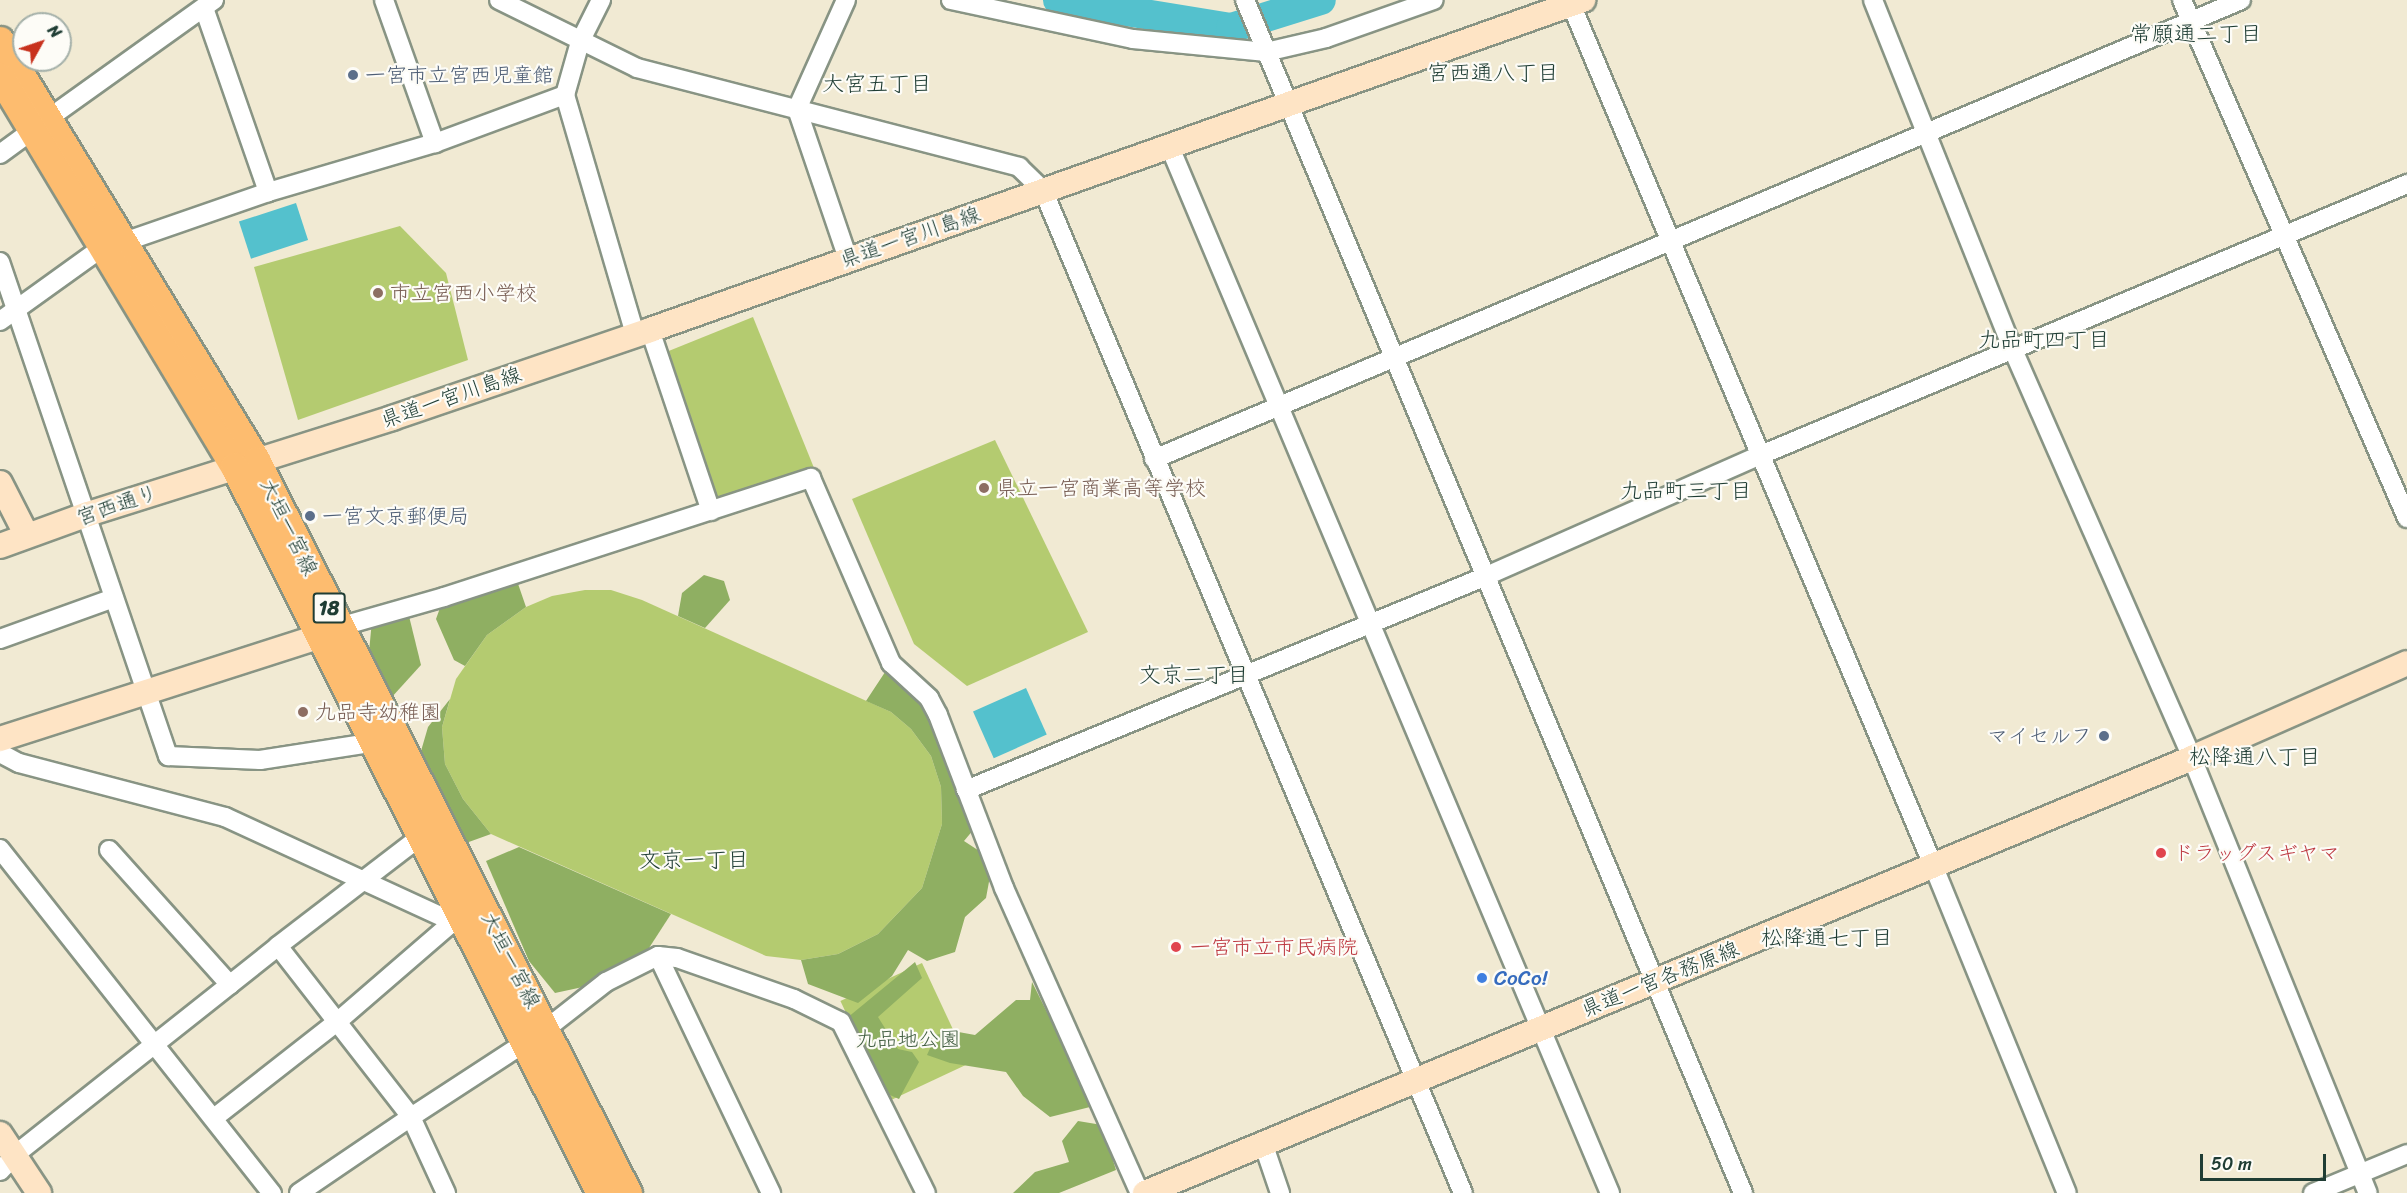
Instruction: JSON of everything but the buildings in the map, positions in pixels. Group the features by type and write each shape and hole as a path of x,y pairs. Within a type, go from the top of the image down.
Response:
{"main road":[{"name":"県道一宮川島線","path":"245,463 392,418 642,332 1577,2"},
{"name":"大垣一宮線","path":"0,40 41,124 245,463 328,632 535,1036 600,1193"},
{"name":"大垣一宮線","path":"0,77 41,124"},
{"name":"宮西通り","path":"0,546 88,514 245,463"},
{"path":"0,483 27,536"},
{"name":"大垣一宮線","path":"328,632 370,743 419,838 458,922 535,1036 628,1193"},
{"path":"0,739 328,632"},
{"name":"県道一宮各務原線","path":"1145,1193 2192,758 2407,663"},
{"path":"0,1134 8,1162 39,1193"}],"street":[{"path":"384,0 435,143"},
{"path":"499,0 580,42 637,68 1019,167 1043,190 1463,1193"},
{"path":"601,0 580,42 564,95 642,332 711,511"},
{"path":"846,0 797,109 848,259"},
{"path":"951,0 1133,39 1264,47 1326,38 1434,0"},
{"path":"1245,0 1398,358 1484,577 1656,980 1743,1193"},
{"path":"1873,0 1930,134 2014,352 2192,758 2368,1193"},
{"path":"2182,0 2190,23 2286,235 2407,518"},
{"path":"1154,459 1930,134 2241,0"},
{"path":"1577,2 1672,242 1934,865 2067,1193"},
{"path":"0,154 209,4 268,192"},
{"path":"0,321 113,245 268,192 435,143 564,95"},
{"path":"1169,145 1610,1193"},
{"path":"966,790 1484,577 1761,455 2014,352 2407,184"},
{"path":"0,262 88,514 144,691 168,756 260,760 370,743"},
{"path":"328,632 444,597 810,478 891,663 929,698 1004,888 1140,1193"},
{"path":"0,639 114,597"},
{"path":"0,753 19,763 225,818 458,922 337,1022 214,1118"},
{"path":"8,1162 362,879 419,838"},
{"path":"0,849 272,1193"},
{"path":"109,850 230,985"},
{"path":"278,946 411,1117 446,1193"},
{"path":"658,956 771,1193"},
{"path":"299,1193 535,1036 606,982 658,956 677,958 726,974 794,999 841,1022 926,1193"},
{"path":"1263,1143 1280,1193"},
{"path":"2313,1193 2407,1154"}],"green space":[{"path":"400,226 446,273 468,360 298,420 254,267"},
{"path":"753,317 814,469 715,509 654,357"},
{"path":"995,440 1088,632 967,686 914,644 852,499"},
{"path":"515,575 526,607 487,635 465,666 454,660 436,619 444,597"},
{"path":"704,575 724,581 730,600 705,628 678,616 682,593"},
{"path":"585,590 611,590 642,600 891,712 911,729 931,756 941,787 942,824 922,888 878,934 838,954 801,960 766,956 491,834 463,799 445,764 442,727 456,679 487,635 526,607 552,596"},
{"path":"407,608 421,665 391,698 369,652 372,620"},
{"path":"891,663 929,698 979,823 964,841 993,860 986,898 965,917 955,952 927,961 908,950 892,976 858,1003 808,984 801,960 838,954 878,934 922,888 942,824 941,787 931,756 911,729 891,712 866,701"},
{"path":"450,699 442,727 445,764 463,799 491,834 466,843 435,794 421,751 428,727"},
{"path":"519,847 671,914 649,948 606,982 555,993 529,961 486,861"},
{"path":"915,962 922,978 878,1017 898,1049 912,1052 919,1062 899,1099 883,1092 847,1018"},
{"name":"九品地公園","path":"922,963 969,1064 887,1102 840,1001"},
{"path":"1032,982 1094,1106 1050,1117 1023,1096 1006,1072 950,1063 927,1055 936,1035 953,1031 975,1035 1016,1000 1030,1000"},
{"path":"1078,1121 1102,1125 1116,1170 1059,1193 1013,1193 1035,1172 1069,1162 1062,1141"}],"water":[{"path":"296,203 308,240 251,259 239,222"},
{"path":"1026,688 1047,735 994,758 973,712"}],"waterway":[{"path":"1058,0 1231,28 1321,0"}],"place":[{"name":"一宮市立宮西児童館","path":"353,75"},
{"name":"市立宮西小学校","path":"378,293"},
{"name":"県立一宮商業高等学校","path":"984,488"},
{"name":"一宮文京郵便局","path":"310,516"},
{"name":"九品寺幼稚園","path":"303,712"},
{"name":"マイセルフ","path":"2104,736"},
{"name":"ドラッグスギヤマ","path":"2161,853"},
{"name":"一宮市立市民病院","path":"1176,947"},
{"name":"CoCo!","path":"1482,978"}],"district":[{"name":"常願通二丁目","path":"2196,34"},
{"name":"宮西通八丁目","path":"1493,73"},
{"name":"大宮五丁目","path":"877,84"},
{"name":"九品町四丁目","path":"2044,340"},
{"name":"九品町三丁目","path":"1686,491"},
{"name":"文京二丁目","path":"1194,675"},
{"name":"松降通八丁目","path":"2255,757"},
{"name":"文京一丁目","path":"694,860"},
{"name":"松降通七丁目","path":"1827,938"}]}
